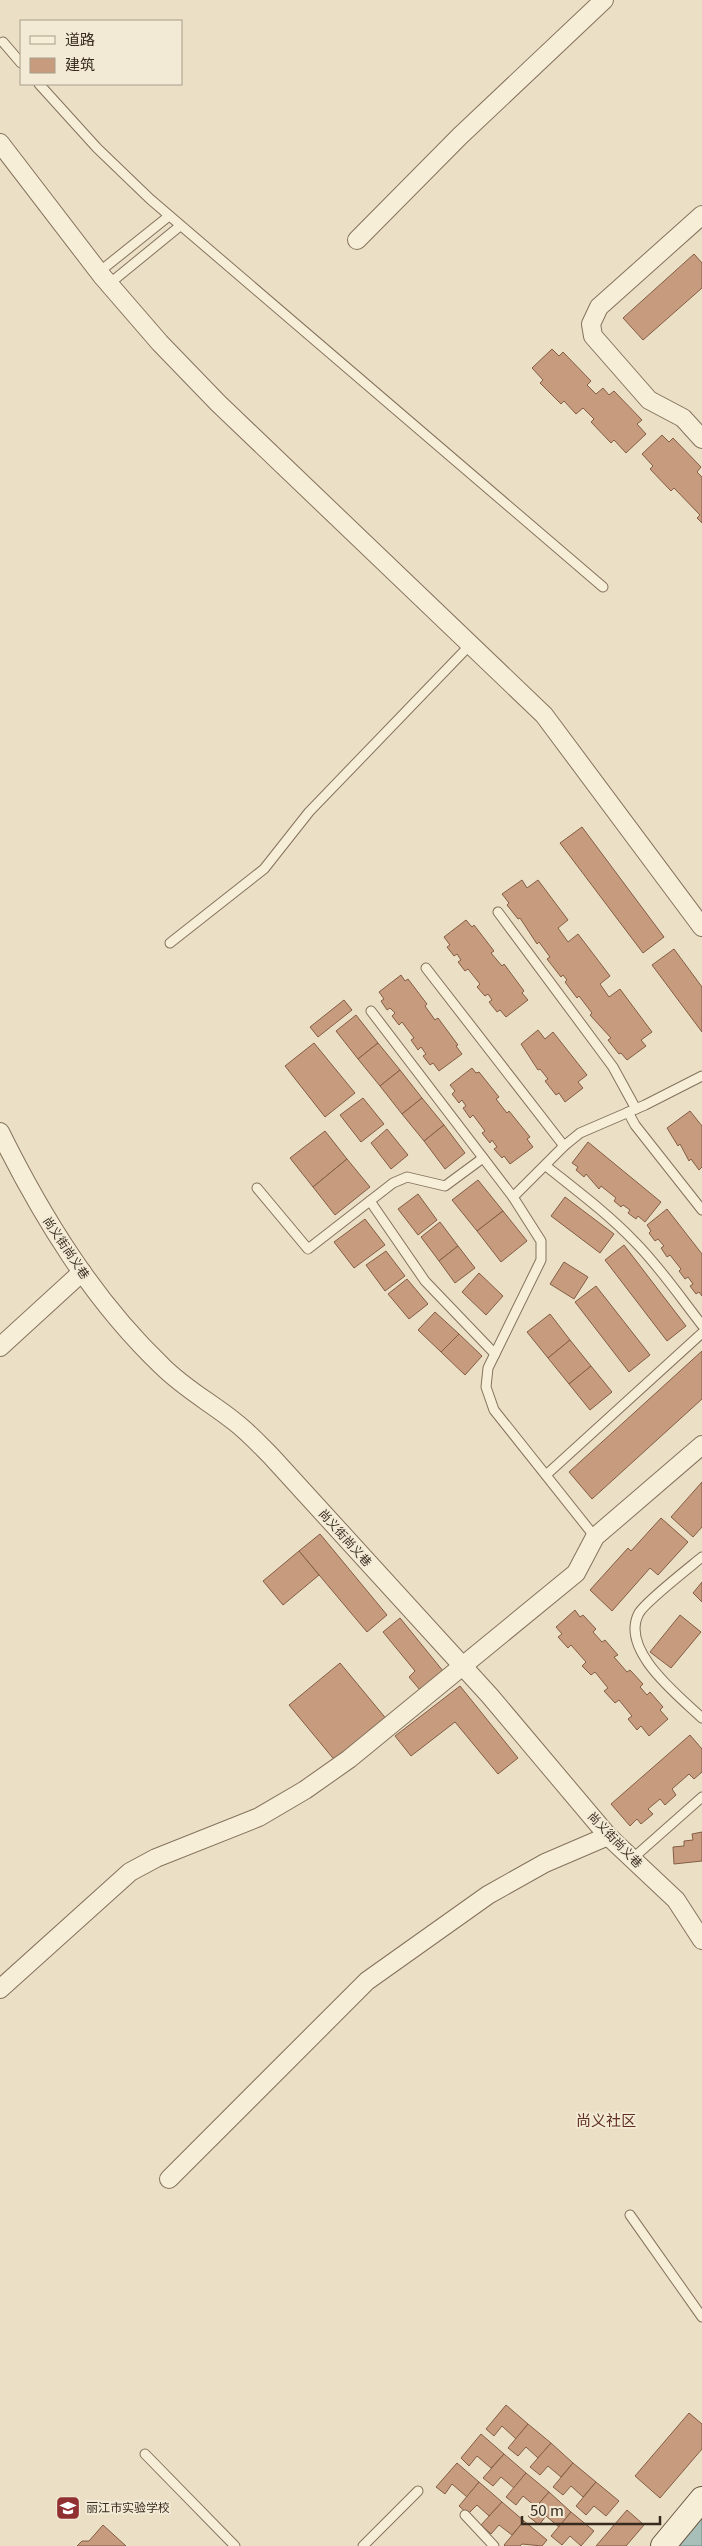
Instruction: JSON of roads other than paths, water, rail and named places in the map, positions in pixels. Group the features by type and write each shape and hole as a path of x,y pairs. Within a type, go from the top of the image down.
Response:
{"street":[{"path":"357,240 460,136 604,0"},
{"path":"0,143 104,278 160,344 218,403 544,715 702,926"},
{"path":"702,215 599,308 590,324 593,336 649,400 683,418 702,439"},
{"name":"尚义街尚义巷","path":"0,1132 42,1212 82,1272 136,1340 189,1391 220,1411 253,1438 464,1668 608,1836 676,1900 702,1940"},
{"path":"0,1347 82,1272"},
{"path":"0,1988 124,1877 156,1858 258,1816 305,1790 350,1759 464,1668 576,1573 595,1537 702,1445"},
{"path":"169,2179 367,1981 495,1891 545,1863 608,1836"},
{"path":"663,2546 702,2499"}],"lane":[{"path":"3,42 20,62"},
{"path":"41,85 96,148 180,226 603,587"},
{"path":"104,278 169,216"},
{"path":"104,278 180,226"},
{"path":"170,943 264,869 277,855 309,812 470,645"},
{"path":"498,912 614,1067 632,1110 635,1125 702,1210"},
{"path":"426,968 564,1146"},
{"path":"371,1011 513,1197 541,1241 541,1260 495,1354 486,1378 487,1395 494,1410 595,1537"},
{"path":"513,1197 564,1146 580,1133 702,1076"},
{"path":"258,1188 308,1249 393,1183 407,1177 445,1186 483,1158"},
{"path":"546,1166 605,1213 635,1241 658,1267 702,1326"},
{"path":"370,1201 425,1281 464,1325 495,1354"},
{"path":"546,1475 702,1333"},
{"path":"702,1557 640,1611 635,1628 640,1652 659,1677 702,1718"},
{"path":"632,1859 702,1797"},
{"path":"630,2215 702,2317"},
{"path":"145,2454 235,2546"},
{"path":"363,2546 418,2491"},
{"path":"465,2515 494,2546"}],"water":[{"path":"702,2514 702,2546 676,2546"}],"place":[{"name":"丽江市实验学校","path":"68,2508"}],"district":[{"name":"尚义社区","path":"606,2121"}]}
